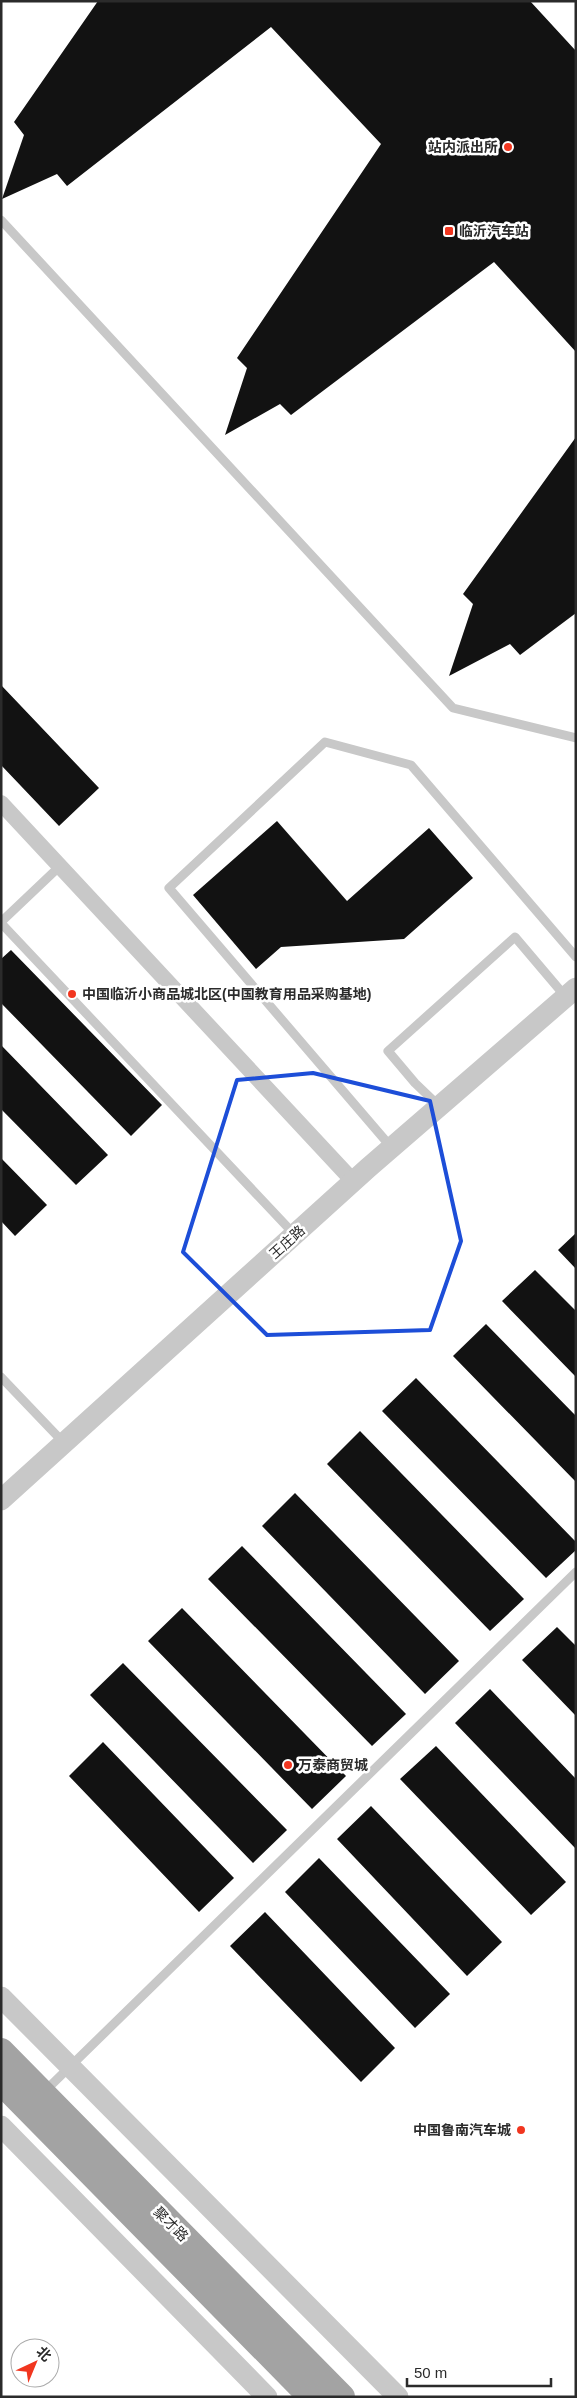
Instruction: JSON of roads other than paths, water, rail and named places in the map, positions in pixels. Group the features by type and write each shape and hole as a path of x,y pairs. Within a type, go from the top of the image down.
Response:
{"main road":[{"name":"聚才路","path":"1,2051 342,2397"},
{"name":"聚才路","path":"1,2082 312,2397"}],"street":[{"path":"1,803 353,1181"},
{"name":"王庄路","path":"1,1500 353,1181 571,992"},
{"path":"1,1997 398,2397"},
{"path":"1,2126 267,2397"}],"lane":[{"path":"1,220 453,708 576,738"},
{"path":"392,1148 169,888 325,742 411,765 576,957"},
{"path":"60,866 1,922 294,1234"},
{"path":"439,1106 414,1083 388,1051 514,937 571,992"},
{"path":"1,1377 64,1443"},
{"path":"42,2094 576,1572"}],"place":[{"name":"站内派出所","path":"508,147"},
{"name":"临沂汽车站","path":"449,231"},
{"name":"中国临沂小商品城北区(中国教育用品采购基地)","path":"72,994"},
{"name":"万泰商贸城","path":"288,1765"},
{"name":"中国鲁南汽车城","path":"521,2130"}]}
